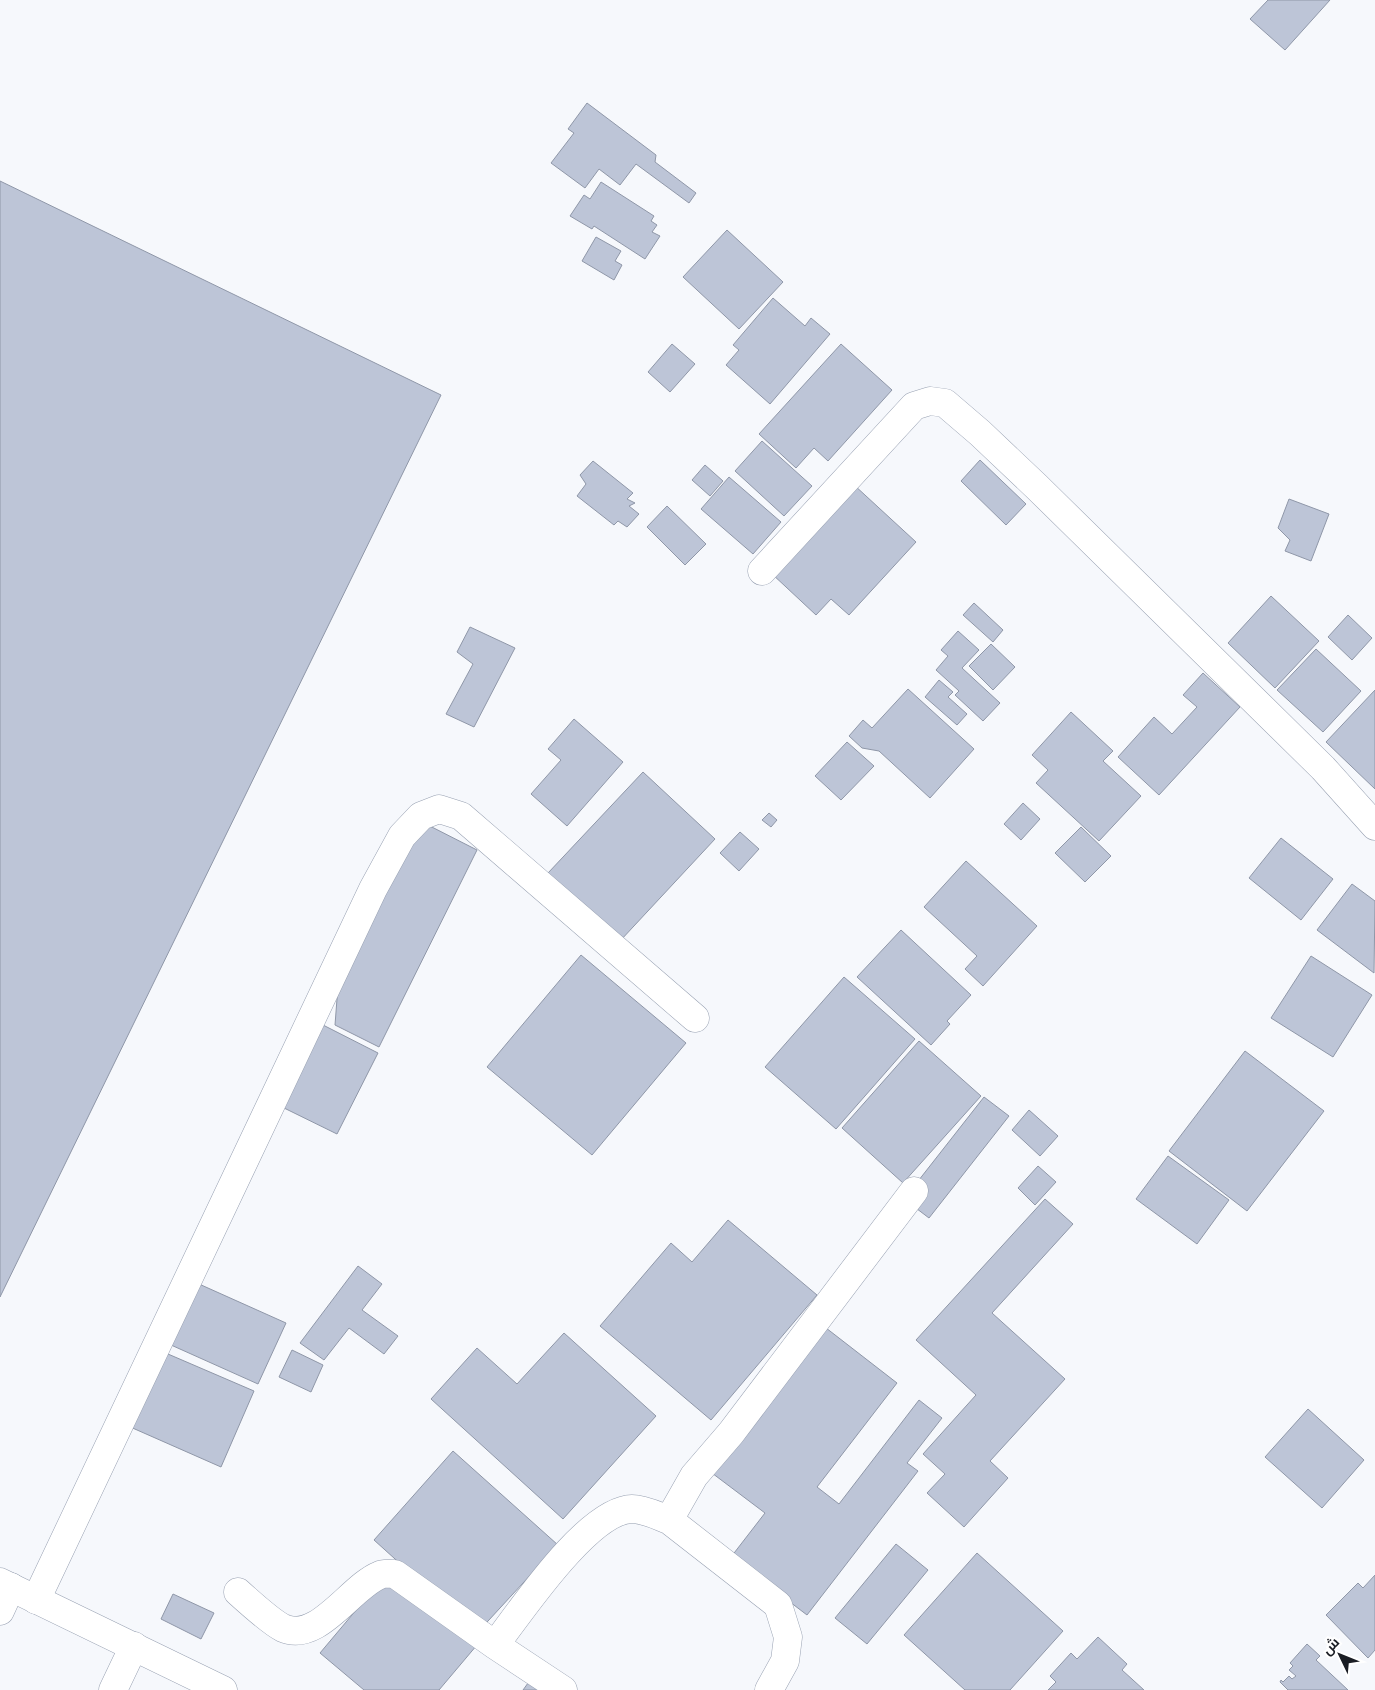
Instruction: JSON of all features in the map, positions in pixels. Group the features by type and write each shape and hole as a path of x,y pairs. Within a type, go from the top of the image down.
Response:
{"street":[{"path":"762,571 914,406 930,401 946,403 1086,535 1323,768 1375,826"},
{"path":"36,1600 373,890 402,836 421,816 438,809 461,816 695,1018"},
{"path":"669,1520 694,1476 731,1433 914,1191"},
{"path":"495,1645 564,1556 594,1528 622,1510 634,1509 669,1520 778,1605 788,1637 785,1661 769,1690"},
{"path":"238,1592 284,1628 297,1630 312,1626 327,1618 372,1578 382,1574 395,1574 495,1645 563,1690"},
{"path":"4,1593 36,1600 223,1690"},
{"path":"113,1690 134,1646"}],"building":[{"path":"1268,0 1330,0 1285,50 1250,19"},
{"path":"587,103 656,155 655,162 696,193 689,203 636,164 620,185 599,169 585,188 551,163 574,133 568,129"},
{"path":"0,181 441,395 0,1297"},
{"path":"601,182 654,216 651,221 657,225 652,232 660,236 645,259 594,226 592,229 570,216 584,195 590,199"},
{"path":"727,230 783,282 739,329 683,277"},
{"path":"596,237 621,251 615,261 622,265 614,280 582,261"},
{"path":"773,298 805,326 811,318 830,334 770,404 726,365 739,350 733,345"},
{"path":"672,344 695,364 670,392 648,372"},
{"path":"841,344 892,390 828,461 814,448 796,468 759,434"},
{"path":"762,441 812,486 784,516 735,471"},
{"path":"980,460 1026,504 1006,525 961,481"},
{"path":"593,461 633,493 627,499 635,503 629,506 639,514 627,527 618,521 614,525 577,496 586,484 580,475"},
{"path":"705,465 723,481 710,496 692,480"},
{"path":"729,477 781,522 753,554 701,509"},
{"path":"853,484 916,542 849,615 831,599 816,615 771,573"},
{"path":"1289,499 1329,514 1311,561 1285,551 1290,540 1278,528"},
{"path":"667,506 706,544 685,565 647,527"},
{"path":"1271,596 1319,641 1275,688 1228,643"},
{"path":"974,603 1003,630 993,642 963,615"},
{"path":"1348,615 1372,638 1352,660 1328,637"},
{"path":"470,627 515,648 474,727 446,714 473,664 457,652"},
{"path":"958,631 979,650 962,668 1000,703 983,721 955,695 959,691 936,670 948,656 941,650"},
{"path":"991,644 1015,667 993,690 969,666"},
{"path":"1316,649 1361,691 1323,732 1277,690"},
{"path":"1203,673 1240,707 1159,795 1118,757 1154,717 1172,734 1197,707 1183,695"},
{"path":"939,680 953,692 948,697 967,714 957,725 925,697"},
{"path":"908,689 974,749 930,798 879,751 862,748 849,736 863,720 872,728"},
{"path":"1375,690 1375,789 1326,742"},
{"path":"1071,712 1113,751 1103,761 1141,796 1099,841 1036,783 1048,770 1032,755"},
{"path":"574,719 623,762 567,826 531,794 561,760 548,749"},
{"path":"847,742 874,766 841,800 815,776"},
{"path":"643,772 715,839 620,941 548,873"},
{"path":"1023,803 1040,819 1021,840 1004,824"},
{"path":"769,813 777,820 771,827 762,820"},
{"path":"420,821 477,850 379,1047 335,1025 338,986"},
{"path":"1081,827 1111,856 1085,882 1055,853"},
{"path":"740,832 759,849 739,871 720,853"},
{"path":"1281,838 1333,879 1301,920 1249,878"},
{"path":"966,861 1037,926 983,986 965,969 977,956 924,907"},
{"path":"1352,884 1375,901 1374,973 1317,930"},
{"path":"901,930 971,995 947,1021 950,1024 931,1045 857,977"},
{"path":"581,955 686,1043 592,1155 487,1067"},
{"path":"1311,956 1372,995 1333,1057 1271,1018"},
{"path":"844,977 915,1039 836,1129 765,1067"},
{"path":"323,1025 378,1053 337,1134 282,1107"},
{"path":"919,1041 981,1096 903,1183 842,1128"},
{"path":"1245,1051 1324,1111 1247,1211 1169,1151"},
{"path":"984,1097 1009,1116 929,1218 904,1199"},
{"path":"1029,1110 1058,1136 1040,1156 1012,1130"},
{"path":"1168,1156 1229,1200 1197,1244 1136,1199"},
{"path":"1038,1166 1056,1182 1035,1205 1018,1188"},
{"path":"1045,1199 1073,1224 992,1313 1065,1379 990,1461 1008,1478 964,1527 927,1493 945,1474 923,1454 976,1395 916,1340"},
{"path":"728,1220 817,1295 711,1420 600,1326 671,1243 692,1262"},
{"path":"358,1266 382,1284 362,1310 398,1336 384,1354 349,1328 324,1360 300,1343"},
{"path":"199,1284 286,1323 258,1384 171,1345"},
{"path":"808,1314 897,1383 817,1487 839,1504 919,1400 942,1418 907,1463 918,1471 807,1615 731,1557 765,1513 696,1461"},
{"path":"564,1333 656,1416 563,1519 431,1399 477,1348 517,1384"},
{"path":"292,1350 323,1365 311,1392 279,1377"},
{"path":"161,1351 254,1391 221,1467 128,1426"},
{"path":"1308,1409 1364,1460 1322,1508 1265,1457"},
{"path":"453,1451 558,1545 477,1633 374,1540"},
{"path":"896,1544 928,1570 867,1644 835,1618"},
{"path":"977,1553 1063,1631 1010,1690 965,1690 904,1635"},
{"path":"389,1571 477,1645 439,1690 364,1690 320,1653"},
{"path":"1375,1575 1375,1650 1368,1658 1326,1615 1358,1583 1363,1588"},
{"path":"173,1594 214,1613 201,1639 161,1619"},
{"path":"1098,1637 1127,1664 1122,1670 1144,1690 1048,1690 1056,1682 1050,1676 1071,1653 1077,1659"},
{"path":"1307,1644 1320,1656 1316,1660 1348,1690 1288,1690 1280,1682 1281,1680 1283,1682 1289,1676 1292,1679 1296,1676 1289,1670 1293,1666 1290,1663"},
{"path":"536,1672 560,1690 523,1690"}]}
